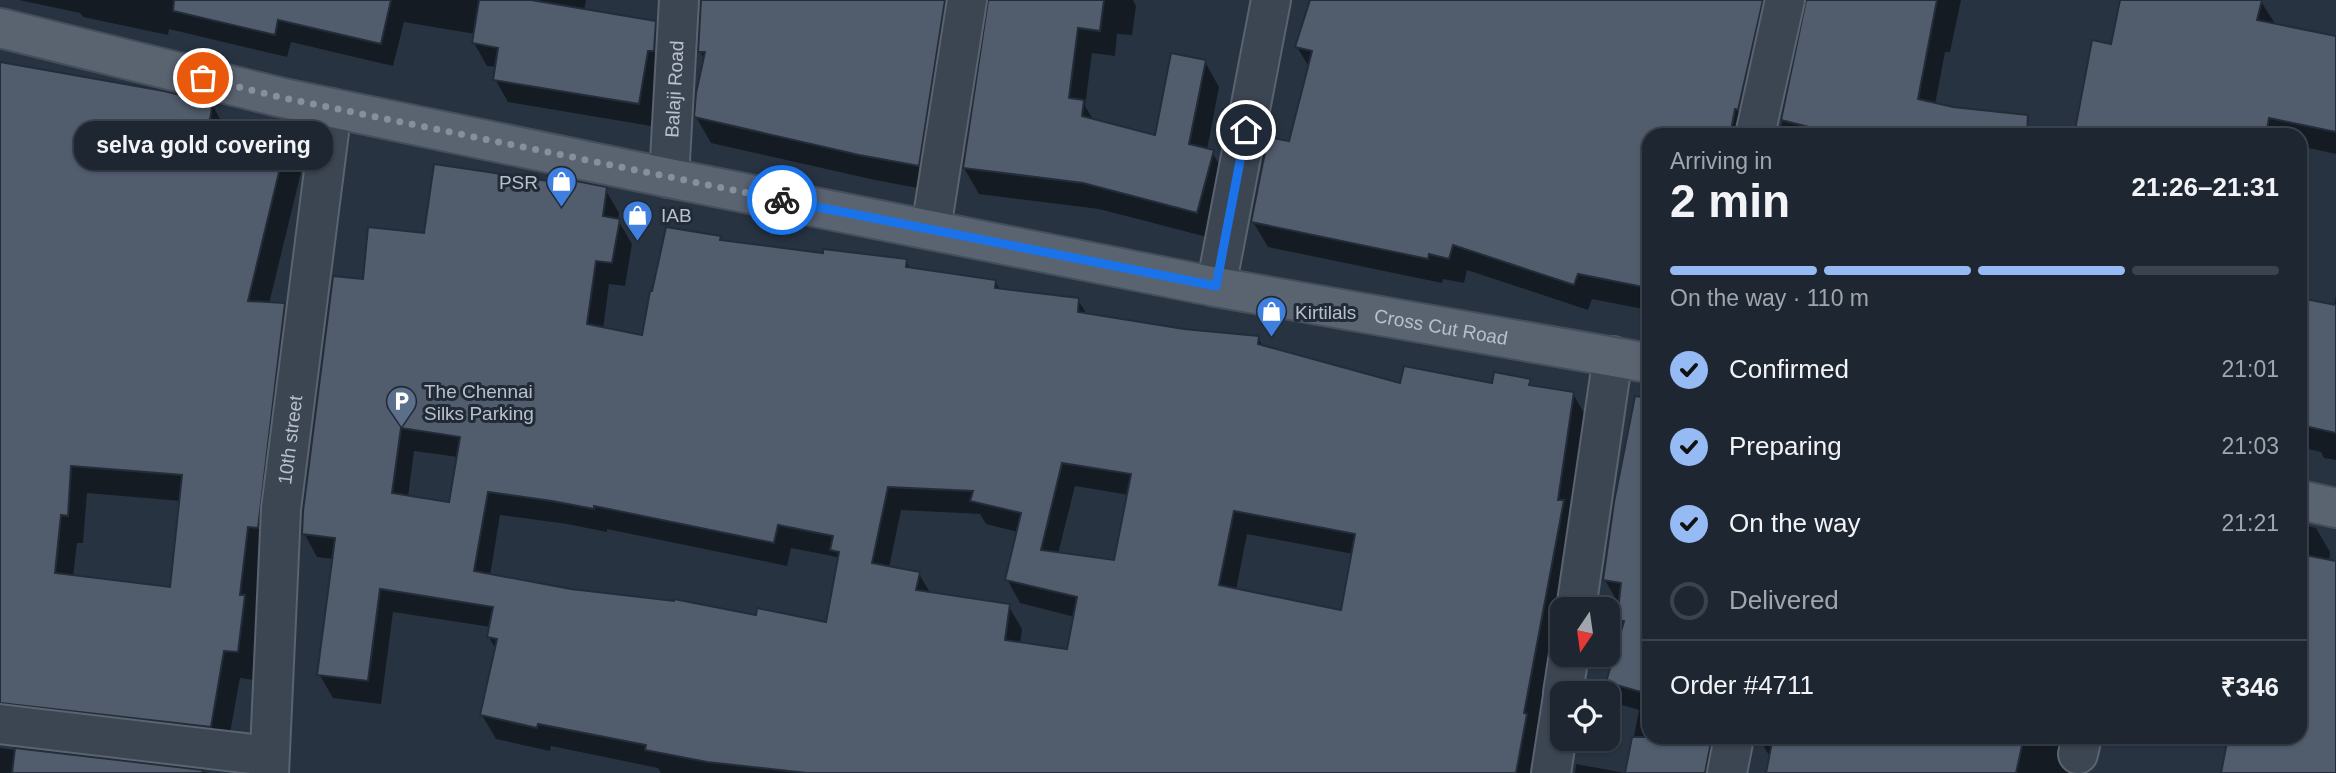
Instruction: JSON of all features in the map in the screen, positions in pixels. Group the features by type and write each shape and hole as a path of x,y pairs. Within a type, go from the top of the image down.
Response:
{"main road":[{"name":"Cross Cut Road","path":"0,28 279,97 668,178 1216,286 1631,360"},
{"path":"2307,502 2336,508"}],"street":[{"name":"Balaji Road","path":"668,178 679,0"},
{"path":"931,229 967,0"},
{"path":"1216,286 1271,0"},
{"path":"1757,128 1785,0"},
{"name":"10th street","path":"269,765 281,509 332,108"},
{"path":"1579,597 1631,360"},
{"path":"0,724 269,765"},
{"path":"1727,773 1733,744"},
{"path":"1551,773 1554,751"}],"building":[{"path":"174,0 391,0 381,44 278,20 275,35 173,11"},
{"path":"479,0 531,0 656,21 654,51 648,51 639,104 493,80 498,48 472,43"},
{"path":"701,0 945,0 919,166 694,117 705,52 698,52"},
{"path":"988,0 1104,0 1100,31 1078,28 1069,98 1084,100 1082,116 1155,135 1171,53 1206,60 1189,144 1214,150 1197,213 1083,183 963,168"},
{"path":"1310,0 1763,0 1738,110 1735,109 1731,128 1642,128 1642,287 1578,274 1574,285 1453,245 1449,259 1429,254 1428,259 1251,222 1268,137 1289,141 1312,51 1295,47"},
{"path":"1806,0 1937,0 1918,99 1953,107 2028,115 2027,128 1813,128 1781,120"},
{"path":"2120,0 2262,0 2257,20 2336,36 2336,132 2269,118 2267,128 2075,128 2092,40 2111,44"},
{"path":"0,62 164,91 213,103 210,119 287,139 248,301 285,303 258,528 248,527 240,595 245,595 238,652 224,651 211,727 0,703","holes":["71,466 182,475 170,587 55,573 61,515 68,516"]},
{"path":"434,164 549,181 550,176 607,187 603,216 620,219 612,263 596,261 587,324 642,335 666,227 721,236 720,240 823,253 823,249 907,259 906,267 996,280 995,288 1079,298 1078,312 1184,329 1259,336 1258,344 1400,383 1404,366 1492,383 1494,372 1531,379 1529,385 1574,392 1558,500 1564,500 1524,713 1527,714 1516,773 807,773 707,762 645,750 646,745 538,724 537,728 480,715 497,639 487,637 493,607 380,589 368,681 317,675 335,538 302,534 333,276 363,279 368,227 424,233","holes":["401,428 460,437 449,502 392,493","1062,463 1131,474 1114,560 1041,550","888,487 973,491 970,501 1021,513 1005,580 1077,597 1067,649 1005,640 1010,604 916,590 920,572 872,563","488,492 594,509 594,506 774,543 778,525 833,536 830,550 839,552 826,622 757,608 756,615 674,599 571,589 474,571","1234,511 1355,534 1341,610 1219,585"]},
{"path":"2307,299 2336,305 2336,433 2307,427"},
{"path":"1635,396 1642,397 1642,692 1620,686 1620,681 1606,681 1610,667 1620,667 1620,635 1624,621 1620,620 1621,583 1603,580 1614,502"},
{"path":"2307,555 2336,561 2336,773 2221,773 2227,744 2307,744"},
{"path":"1632,737 1642,737 1642,744 1711,744 1705,773 1625,773"},
{"path":"1772,744 2022,744 2016,773 1766,773"},
{"path":"15,748 203,770 202,773 12,773"}],"way so far":[{"path":"203,78 279,97 782,200"}],"place":[{"name":"selva gold covering","path":"203,78"},
{"name":"PSR","path":"561,209"},
{"name":"IAB","path":"638,242"},
{"name":"Kirtilals","path":"1272,339"},
{"name":"The Chennai Silks Parking","path":"401,429"}],"route":[{"path":"782,200 1216,286 1246,130"}]}
